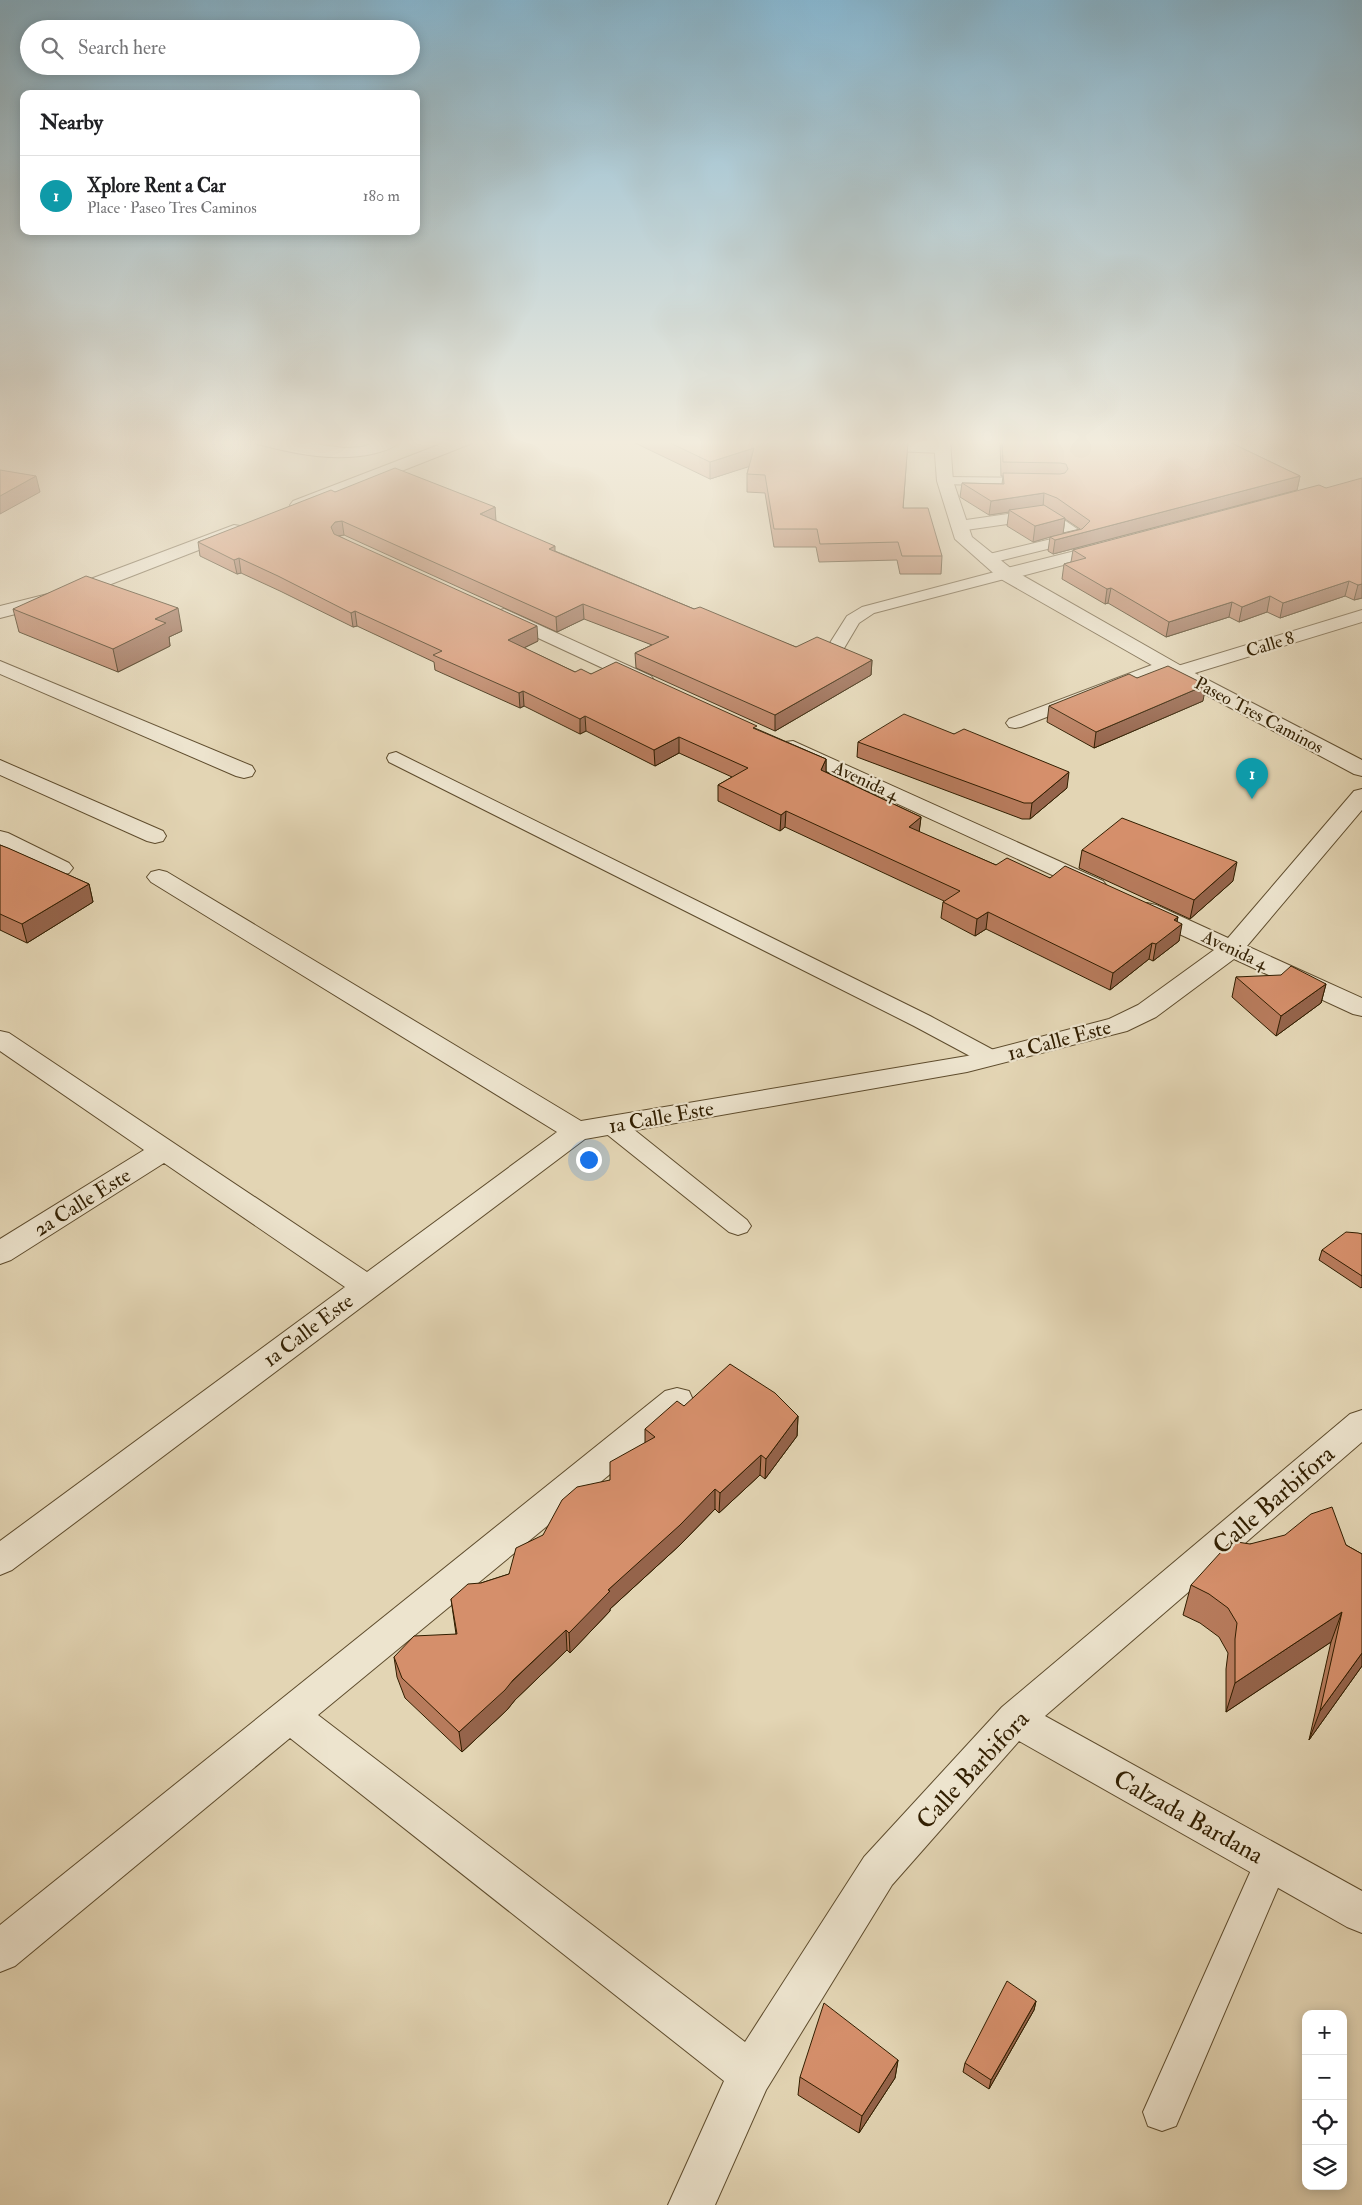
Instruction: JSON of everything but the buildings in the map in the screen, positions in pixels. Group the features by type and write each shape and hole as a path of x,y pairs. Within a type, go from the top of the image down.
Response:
{"street":[{"path":"0,612 63,596 198,544"},
{"name":"Paseo Tres Caminos","path":"970,544 1006,574 1171,668 1362,769"},
{"path":"1006,574 1121,544"},
{"path":"489,608 661,687"},
{"name":"Calle 8","path":"1171,668 1362,616"},
{"path":"0,667 244,771"},
{"name":"Avenida 4","path":"779,741 1362,1008"},
{"path":"0,767 154,836"},
{"name":"1a Calle Este","path":"0,1560 577,1131 967,1064 1118,1025 1147,1011 1232,949 1362,796"},
{"path":"0,838 61,868"},
{"path":"159,877 577,1131"},
{"path":"0,1040 367,1287"},
{"name":"2a Calle Este","path":"0,1254 164,1150"},
{"path":"0,1951 677,1400"},
{"name":"Calle Barbifora","path":"691,2205 750,2074 878,1871 1015,1719 1362,1423"},
{"path":"289,1715 750,2074"},
{"name":"Calzada Bardana","path":"1015,1719 1362,1913"}],"lane":[{"path":"987,558 1049,544"},
{"path":"837,646 853,620 868,610 1006,574"},
{"path":"1015,723 1171,668"},
{"path":"396,758 922,1021 991,1058"},
{"path":"612,1126 738,1226"},
{"path":"1162,2112 1272,1862"}],"place":[{"name":"Xplore Rent a Car","path":"1252,799"}]}
